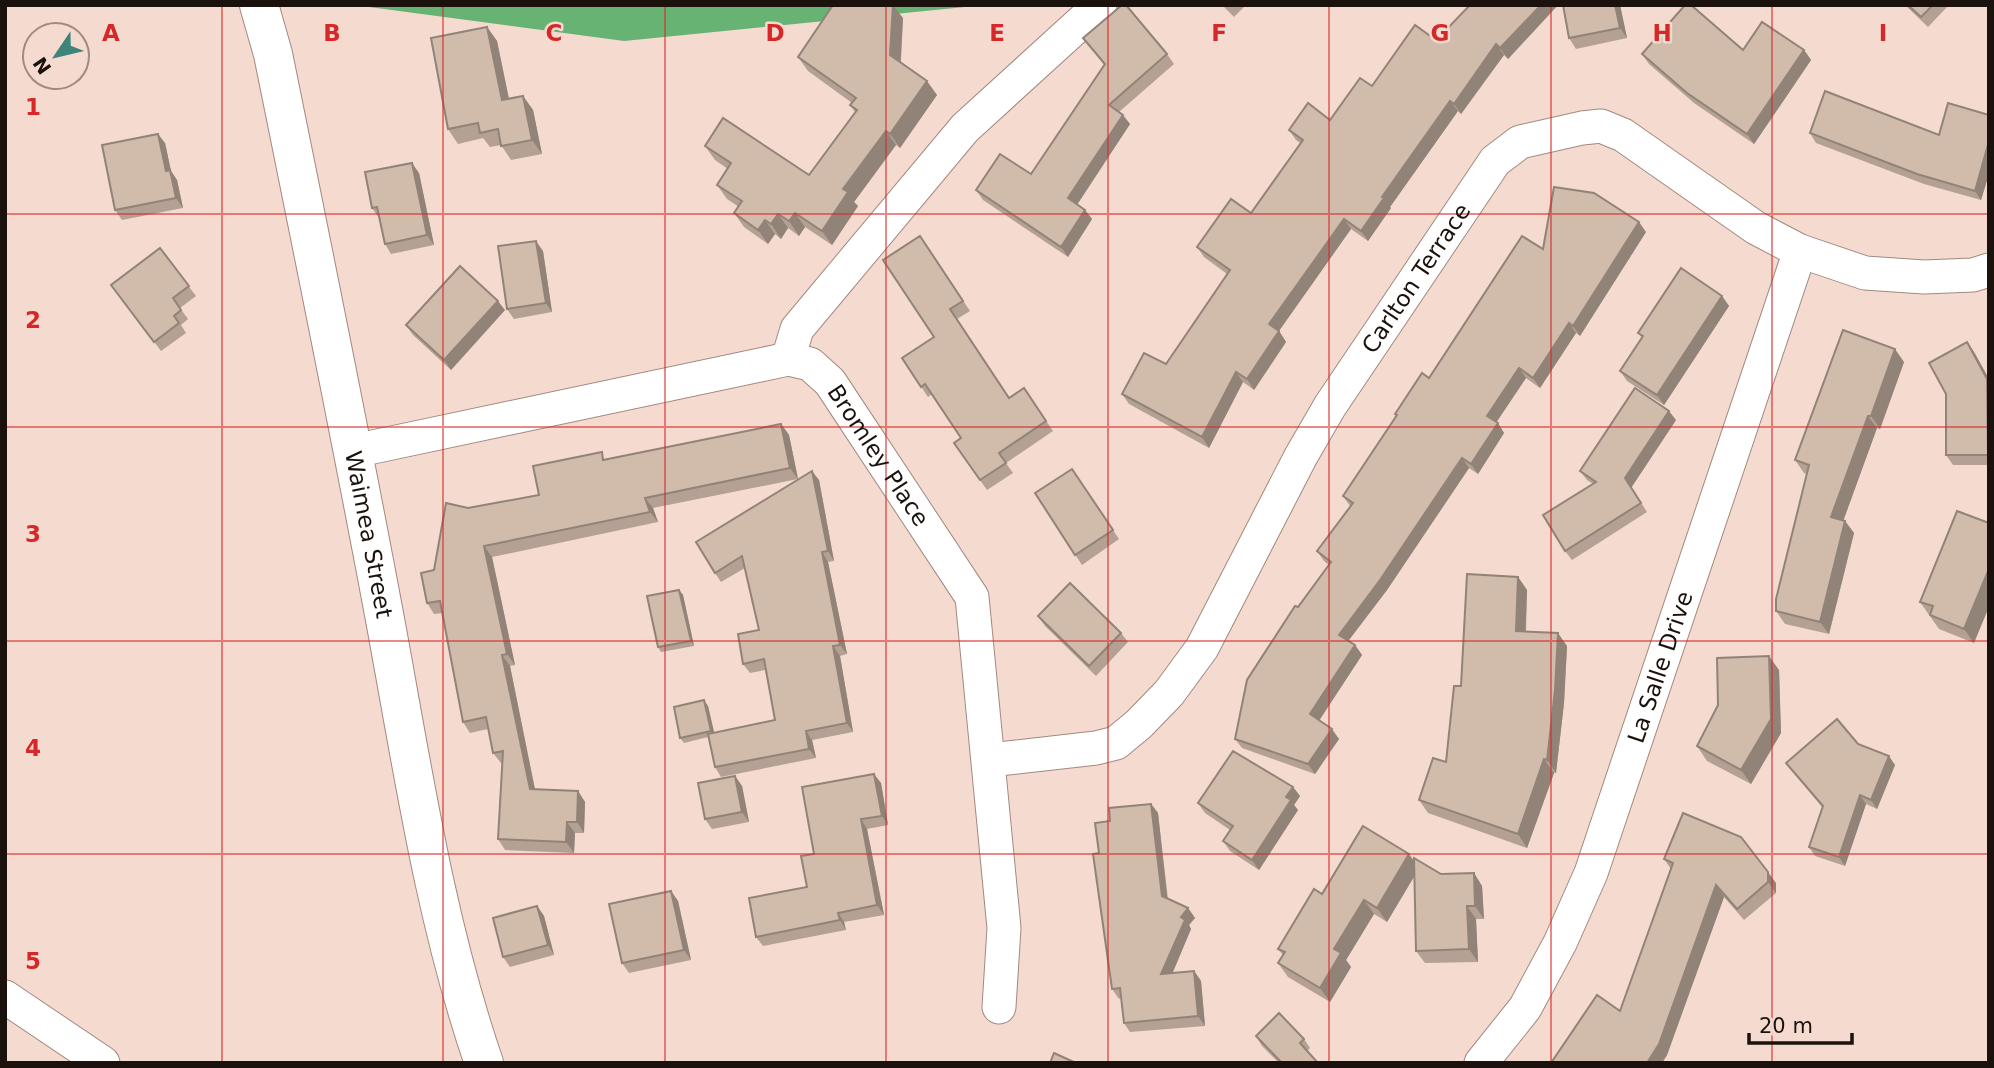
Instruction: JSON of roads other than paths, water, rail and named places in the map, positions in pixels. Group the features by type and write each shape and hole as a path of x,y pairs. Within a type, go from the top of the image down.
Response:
{"main road":[{"name":"Waimea Street","path":"259,5 273,54 354,451 430,861 451,954 484,1063"}],"street":[{"path":"354,451 788,359 797,329 965,128 1100,5"},
{"name":"Carlton Terrace","path":"990,760 1096,748 1116,743 1169,693 1202,648 1301,456 1330,406 1495,161 1520,142 1601,126 1623,135 1756,228 1800,251 1865,273 1924,277 1973,275 1989,270"},
{"name":"La Salle Drive","path":"1480,1063 1525,1008 1560,943 1591,873 1800,251"},
{"name":"Bromley Place","path":"788,359 810,364 830,382 972,597 990,760 1004,928 999,1007"},
{"path":"5,997 103,1063"}]}
